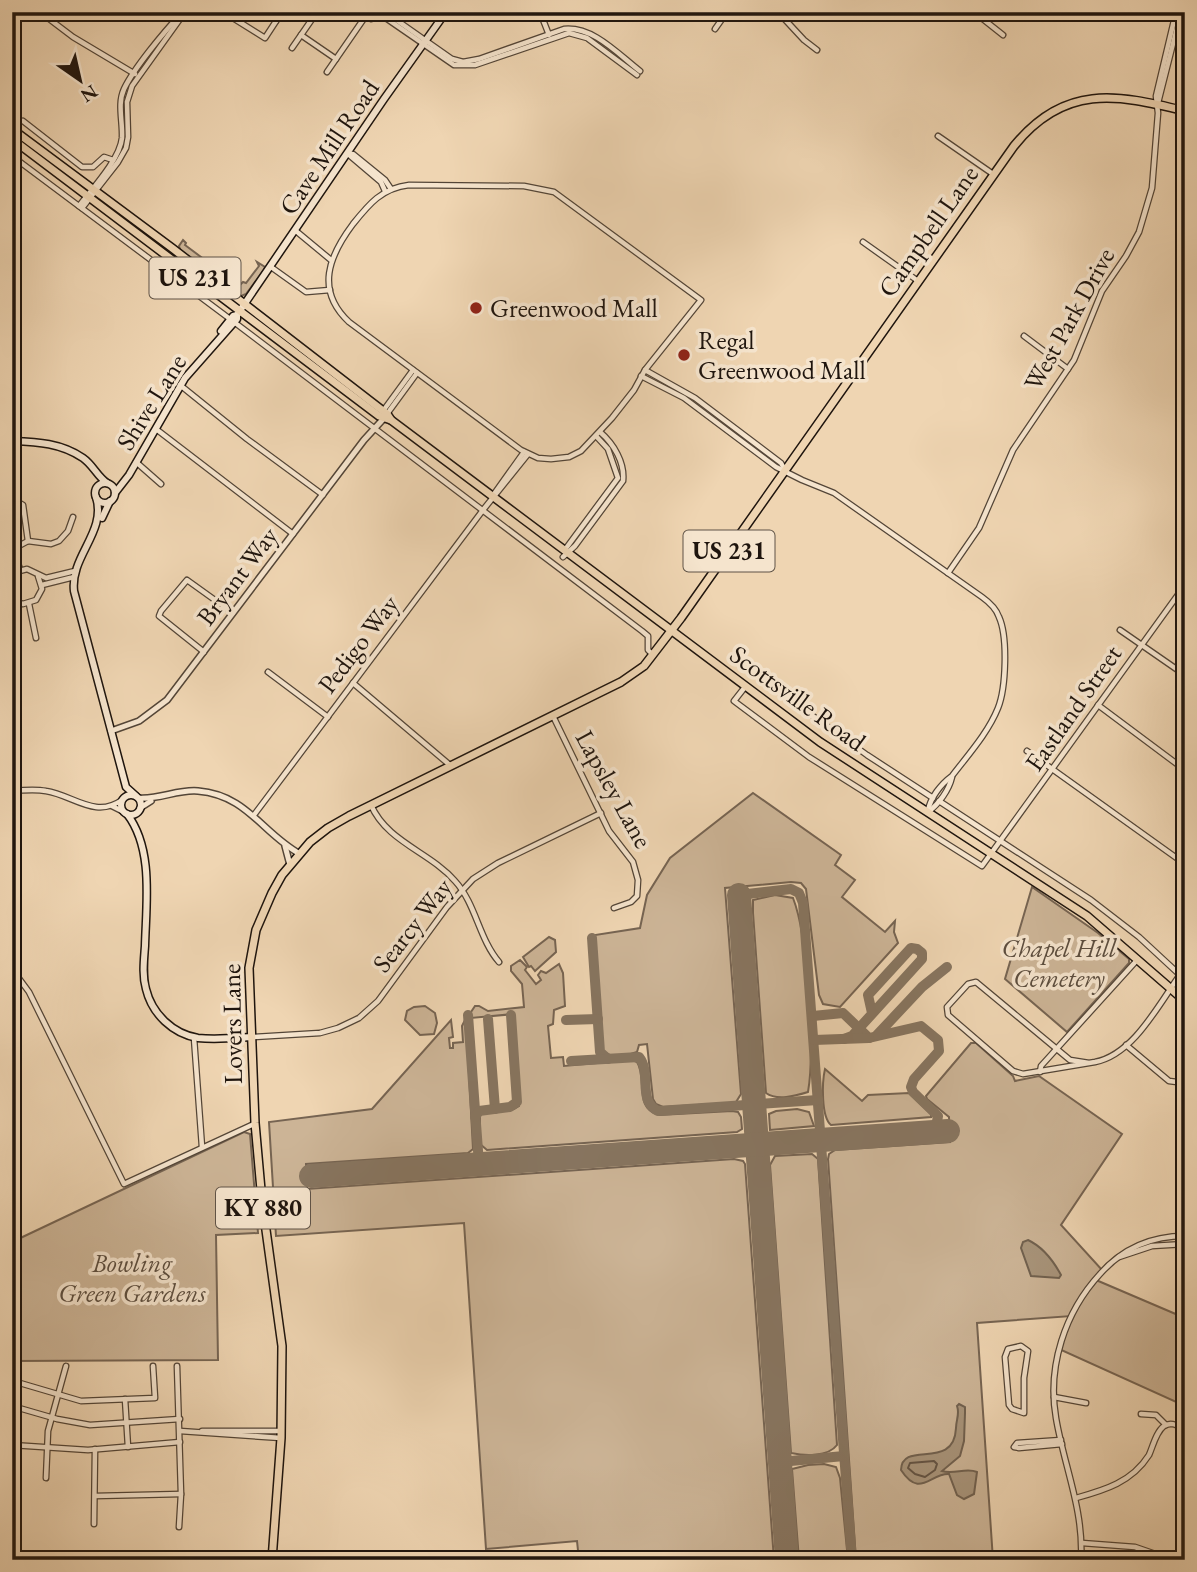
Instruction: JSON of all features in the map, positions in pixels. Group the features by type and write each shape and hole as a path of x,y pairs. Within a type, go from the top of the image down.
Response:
{"main road":[{"name":"Cave Mill Road","path":"237,315 446,12"},
{"name":"Campbell Lane","path":"672,631 994,174 1028,130 1044,117 1065,106 1102,97 1131,98 1185,111"},
{"name":"Scottsville Road","path":"12,129 94,190 237,315"},
{"name":"Scottsville Road","path":"12,139 237,315 493,497 831,750 1076,908 1185,1000"},
{"name":"Shive Lane","path":"115,493 135,464 180,385 237,315"},
{"path":"12,441 52,443 78,456 85,460 115,493 103,511 94,540 75,572"},
{"path":"78,456 95,480 98,519 75,572 75,597 126,787 121,807 135,824"},
{"name":"Shive Lane","path":"108,483 127,476"},
{"path":"96,494 98,486 108,483"},
{"path":"96,494 102,502 110,501"},
{"name":"Lovers Lane","path":"272,1560 281,1434 282,1346 262,1201 255,1123 249,968 256,930 272,892 290,865 328,828 621,682 644,666 672,631"},
{"path":"126,787 137,797 139,809 135,824 146,875 144,974 150,1002 166,1023 194,1037 252,1037"},
{"path":"123,799 130,795 137,797"},
{"path":"125,813 133,814 139,809"}],"street":[{"path":"40,12 73,37 137,74"},
{"path":"94,190 113,160 122,139 122,94 184,12"},
{"path":"262,12 276,21"},
{"path":"233,18 265,38 282,12"},
{"path":"292,48 317,12"},
{"path":"327,72 365,17 372,19 377,12 453,59 472,63 575,28 589,33 638,73"},
{"path":"385,12 425,42"},
{"path":"540,12 550,36"},
{"path":"715,29 727,12"},
{"path":"778,12 817,50"},
{"path":"974,12 1003,36"},
{"path":"1168,12 1180,15"},
{"name":"West Park Drive","path":"948,573 979,528 1013,450 1080,349 1102,291 1139,232 1152,188 1158,104 1180,15"},
{"path":"301,35 336,59"},
{"path":"80,207 126,148 127,102 137,74"},
{"path":"23,121 85,168 93,167 104,157 113,160"},
{"path":"938,136 994,174"},
{"path":"348,154 388,190"},
{"path":"12,165 14,158 382,419 482,510 646,634 649,639 648,650 653,656"},
{"path":"420,184 534,186 554,192 701,300 645,370 632,392 581,451 569,457 547,459 526,453 346,318 337,307 331,290 331,260 337,247 366,208 388,190 420,184"},
{"path":"296,230 331,260"},
{"path":"863,242 919,281"},
{"path":"271,267 306,292 331,290"},
{"path":"1024,336 1068,369"},
{"path":"645,370 776,467 802,481 834,493 991,604 1001,621 1004,639 1003,688 997,709 952,776 933,798 928,813"},
{"name":"Bryant Way","path":"111,731 139,721 157,710 382,419 415,371"},
{"path":"641,376 659,381"},
{"path":"180,385 323,495"},
{"path":"155,429 293,534"},
{"path":"566,552 618,478 608,449 598,434"},
{"name":"Pedigo Way","path":"254,815 493,497 495,489 526,453"},
{"path":"135,464 161,484"},
{"path":"12,502 23,505 28,541"},
{"path":"20,569 13,547 28,541 51,544 59,541 68,531 74,517"},
{"path":"12,573 20,569 31,570 46,578 75,572"},
{"path":"42,585 75,572"},
{"path":"12,601 29,604 38,598 42,585 38,575"},
{"path":"204,652 159,617 161,611 183,582 190,580 233,613"},
{"name":"Eastland Street","path":"992,853 1185,585"},
{"path":"29,604 36,638"},
{"path":"1120,630 1185,675"},
{"path":"268,672 328,717"},
{"path":"756,675 933,798"},
{"path":"354,683 451,766"},
{"path":"745,687 734,701 809,757 982,866 992,853"},
{"path":"1098,705 1185,769"},
{"name":"Lapsley Lane","path":"553,716 614,840 633,862 638,880 636,899 614,908"},
{"path":"1027,751 1185,864"},
{"path":"928,813 950,785 952,776"},
{"path":"12,791 45,790 91,807 111,806 123,799"},
{"path":"137,797 160,797 184,791 205,792 234,802 254,815 285,846 300,854"},
{"path":"139,809 160,797"},
{"path":"939,801 1002,840 1117,920 1180,975"},
{"path":"371,805 386,828 438,864 461,890 478,920 488,946 499,962"},
{"path":"111,806 125,813"},
{"name":"Searcy Way","path":"252,1037 320,1033 338,1028 364,1014 378,1001 461,890 493,866 601,813"},
{"path":"285,846 290,865"},
{"path":"1040,1072 1041,1066 1138,958"},
{"path":"1089,1063 1070,1060 976,982 968,984 947,1007 948,1015 1016,1073 1040,1072 1089,1063 1109,1058 1126,1045 1172,989 1185,968"},
{"path":"12,969 29,992 124,1184 255,1123"},
{"path":"194,1037 202,1147"},
{"path":"1126,1045 1169,1081 1185,1083"},
{"path":"1081,1560 1082,1543 1076,1498 1054,1397 1058,1355 1069,1321 1090,1286 1119,1257 1129,1249 1146,1242 1185,1236"},
{"path":"1119,1257 1152,1246 1185,1243"},
{"path":"1024,1347 1028,1351 1024,1378 1024,1413 1017,1411 1009,1405 1005,1357 1010,1348 1024,1347"},
{"path":"17,1366 13,1382 81,1401 155,1398 153,1366"},
{"path":"46,1478 46,1447 51,1418 66,1366"},
{"path":"177,1366 181,1494 179,1527"},
{"path":"1054,1397 1086,1403"},
{"path":"125,1399 128,1447"},
{"path":"12,1406 51,1418 90,1425 180,1419"},
{"path":"1141,1414 1156,1415 1166,1425"},
{"path":"1076,1498 1109,1488 1129,1476 1147,1457 1166,1425 1172,1424 1185,1429"},
{"path":"180,1431 281,1434"},
{"path":"12,1445 95,1449 180,1442"},
{"path":"1062,1442 1016,1448 1014,1447 1017,1443 1062,1442"},
{"path":"94,1524 95,1449"},
{"path":"95,1496 181,1494"},
{"path":"1082,1543 1135,1547 1161,1556 1185,1558"}],"green space":[{"path":"183,240 185,245 241,284 246,283 259,266 257,262 265,267 264,270 246,294 241,296 197,261 181,252 179,246"},
{"path":"753,793 841,855 835,865 855,880 842,897 885,932 895,921 894,932 898,943 840,1007 823,1004 819,995 806,889 801,883 725,888 741,1094 736,1102 731,1103 663,1107 653,1099 647,1044 639,1045 637,1052 624,1056 610,1055 603,1051 595,935 640,928 647,895 670,858"},
{"name":"Chapel Hill Cemetery","path":"1032,887 1098,933 1129,959 1129,963 1067,1032 1005,979"},
{"path":"775,895 793,898 798,916 806,966 811,1050 808,1092 781,1097 766,1093 753,913 753,900"},
{"path":"549,937 555,940 556,952 535,971 523,957"},
{"path":"520,960 536,984 541,980 538,975 541,971 546,973 559,964 563,973 565,1006 554,1010 553,1024 548,1026 551,1058 563,1057 564,1066 632,1060 637,1062 640,1069 644,1100 651,1111 659,1115 738,1112 742,1129 737,1132 487,1150 480,1144 480,1116 483,1112 514,1109 519,1106 514,1014 471,1018 471,1012 475,1006 488,1011 524,1007 522,984 511,971 511,966"},
{"path":"425,1006 435,1013 437,1023 434,1034 420,1035 405,1020 407,1011"},
{"path":"466,1018 473,1149 468,1153 306,1164 307,1189 734,1159 743,1161 774,1560 579,1560 577,1541 486,1549 464,1223 276,1236 269,1122 372,1109 451,1020 453,1037 449,1038 450,1048 453,1048 453,1043 463,1042 462,1026"},
{"path":"971,1043 976,1043 1013,1076 1015,1081 1039,1076 1122,1134 1061,1225 1103,1271 1096,1280 1185,1318 1185,1406 1059,1349 1071,1316 977,1323 993,1560 856,1560 829,1154 835,1150 950,1142 949,1117 926,1096"},
{"path":"825,1069 862,1101 868,1095 909,1093 931,1117 831,1125 824,1107"},
{"path":"797,1109 809,1112 814,1126 770,1130 769,1114"},
{"name":"Bowling Green Gardens","path":"244,1132 250,1134 258,1233 216,1235 218,1360 12,1361 12,1242"},
{"path":"812,1154 818,1159 837,1445 828,1452 809,1455 791,1453 770,1165 775,1156"},
{"path":"824,1464 836,1467 840,1478 848,1560 799,1560 792,1469"}],"water":[{"path":"1028,1240 1051,1260 1061,1275 1059,1278 1031,1276 1021,1248 1023,1242"},
{"path":"959,1404 965,1407 964,1441 960,1456 942,1471 977,1472 974,1494 964,1499 957,1495 949,1474 920,1484 914,1483 901,1470 904,1461 910,1457 947,1449 953,1441"}],"taxiway":[{"path":"739,895 791,889 799,893 803,903 852,1560"},
{"path":"592,938 600,1052 608,1059"},
{"path":"844,1039 852,1036 922,959 922,953 917,949 911,948 868,995 872,1013"},
{"path":"877,1035 922,987 947,967"},
{"path":"813,1016 843,1013 869,1038 921,1026 938,1040 939,1051 914,1079 911,1087 938,1116 936,1127 926,1132"},
{"path":"468,1015 479,1164"},
{"path":"475,1117 479,1111 510,1107 517,1102 511,1015"},
{"path":"488,1019 495,1109"},
{"path":"566,1020 598,1019"},
{"path":"814,1040 869,1038"},
{"path":"571,1061 639,1057 643,1064 648,1101 658,1111 818,1100"},
{"path":"780,1462 844,1456"}],"runway":[{"path":"739,895 787,1560"},
{"path":"311,1176 948,1131"}],"place":[{"name":"Greenwood Mall","path":"476,308"},
{"name":"Regal Greenwood Mall","path":"684,355"}]}
